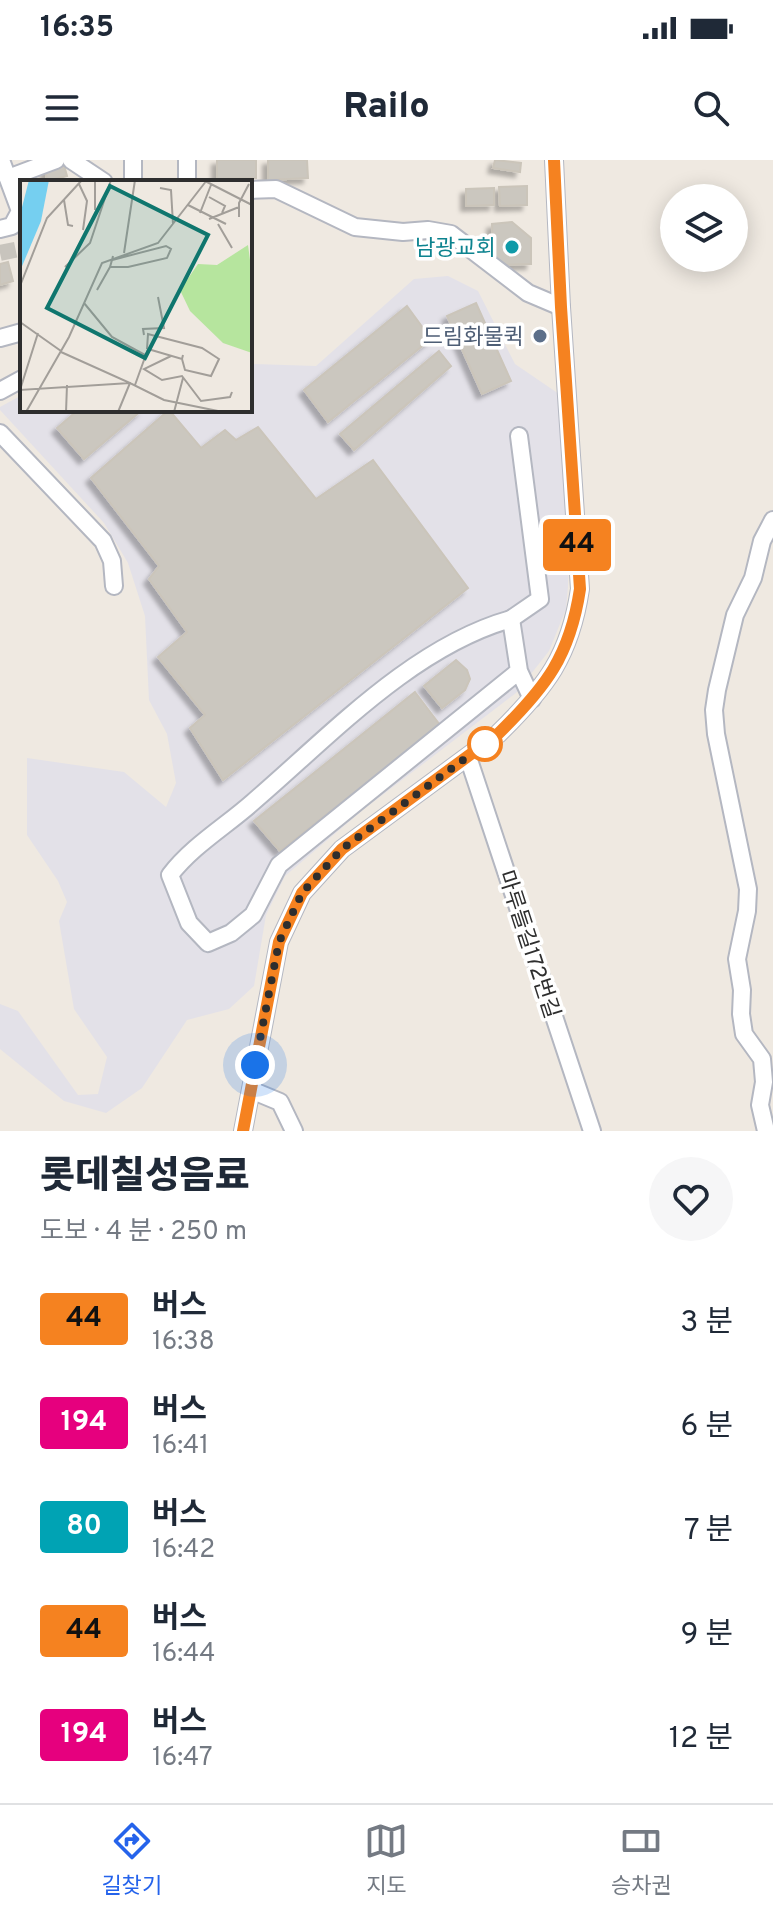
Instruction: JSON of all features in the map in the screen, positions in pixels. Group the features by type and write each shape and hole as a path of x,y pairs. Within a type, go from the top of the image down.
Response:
{"street":[{"path":"1,160 20,211 12,226"},
{"path":"8,178 56,160"},
{"path":"71,160 101,180"},
{"path":"243,1131 279,942 302,893 342,849 498,734 532,699 567,647 580,589 554,160"},
{"path":"252,190 276,189 355,227 451,234 528,293 561,307"},
{"path":"0,338 20,333"},
{"path":"0,391 20,380"},
{"path":"0,433 103,541 112,561 114,586"},
{"path":"519,436 540,599 511,619 478,628 399,676 225,827 183,858 170,875 189,923 208,943 231,933 253,915 279,865 519,671"},
{"path":"766,1131 760,1105 764,1082 762,1059 744,1034 741,1014 742,990 737,959 747,911 748,889 716,734 714,710 735,615 753,578 762,541 773,520"},
{"path":"511,619 519,671 532,699"},
{"name":"마루들길172번길","path":"468,757 592,1131"},
{"path":"251,1090 280,1102 294,1131"}],"shaded area":[{"path":"448,276 478,291 515,364 559,394 569,544 568,586 566,609 549,651 516,693 364,809 285,876 266,915 254,986 229,1009 187,1020 142,1088 106,1113 64,1101 0,1049 0,1004 18,1011 78,1095 98,1094 107,1057 74,1009 59,921 67,902 58,881 27,835 27,758 124,772 166,807 176,783 167,734 149,700 145,616 128,563 104,523 0,407 20,396 20,412 252,412 252,364 316,366 414,279"}],"building":[{"path":"217,160 256,160 256,178 217,179"},
{"path":"268,160 307,160 308,178 268,180"},
{"path":"495,160 521,163 520,172 493,168"},
{"path":"64,165 67,176 47,180 45,169"},
{"path":"527,186 527,205 500,206 499,187"},
{"path":"494,188 494,205 466,206 466,189"},
{"name":"남광교회","path":"512,222 531,238 531,264 501,265 493,257 492,224"},
{"path":"8,262 13,281 0,285 0,264"},
{"path":"476,303 511,381 482,394 447,316"},
{"path":"407,306 431,339 328,422 304,390"},
{"path":"439,351 451,366 354,450 340,434"},
{"path":"76,412 140,412 84,459 57,428"},
{"path":"167,412 171,412 201,448 225,430 236,440 258,427 316,499 373,460 468,588 223,780 190,728 205,715 158,657 187,632 149,579 159,566 91,478"},
{"path":"456,660 467,670 470,679 465,690 442,708 424,686"},
{"path":"415,692 440,725 280,851 254,821"}],"tunnel":[{"path":"0,253 19,249"}],"bus line":[{"name":"44","path":"243,1131 279,942 302,893 342,849 498,734 532,699 567,647 580,589 554,160"}],"place":[{"name":"남광교회","path":"512,247"},
{"name":"드림화물퀵","path":"540,336"}],"route":[{"path":"255,1065 279,942 302,893 342,849 485,744"}]}
